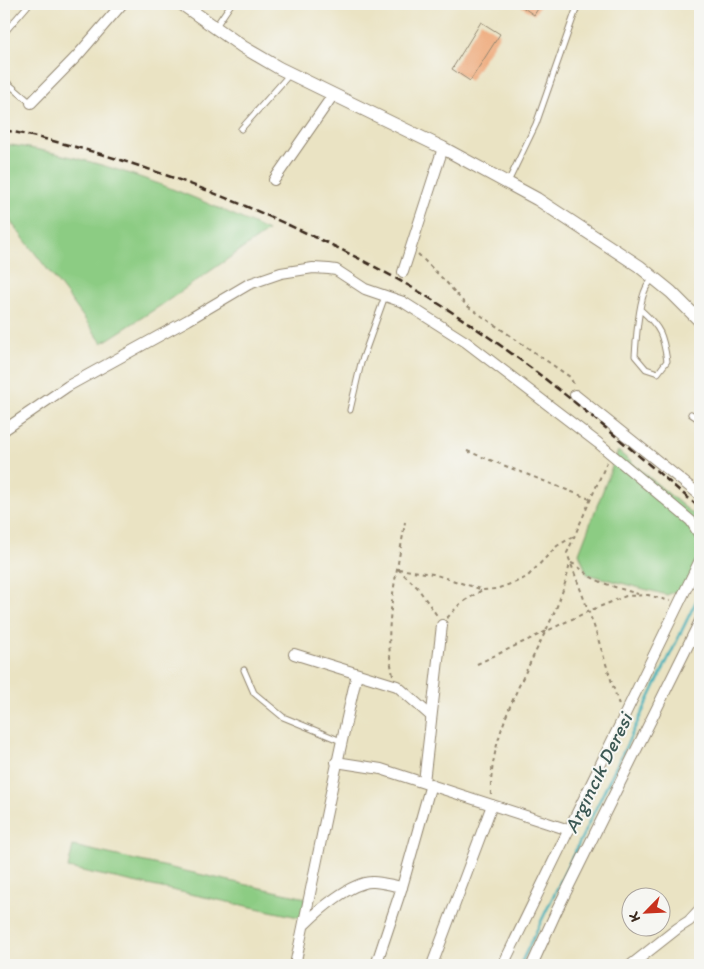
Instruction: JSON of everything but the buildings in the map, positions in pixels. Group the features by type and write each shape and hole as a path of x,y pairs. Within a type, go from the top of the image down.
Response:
{"street":[{"path":"31,103 122,4"},
{"path":"182,4 243,47 290,74 443,148 508,182 570,220 654,278 700,321"},
{"path":"274,180 334,95"},
{"path":"403,272 443,148"},
{"path":"4,430 68,386 239,290 265,278 293,271 313,268 336,270 365,289 403,302 466,342 611,453 691,521 700,536"},
{"path":"575,395 700,495"},
{"path":"503,965 700,560"},
{"path":"532,965 557,910 700,622"},
{"path":"376,965 402,887 427,783 431,716 442,625"},
{"path":"294,654 397,686 431,716"},
{"path":"295,965 336,762 356,674"},
{"path":"336,762 381,769 569,830"},
{"path":"432,965 492,805"},
{"path":"304,925 334,899 362,885 371,882 402,887"},
{"path":"631,965 689,921 700,909"}],"lane":[{"path":"4,34 29,4"},
{"path":"215,28 231,4"},
{"path":"508,182 536,124 578,4"},
{"path":"241,129 290,74"},
{"path":"4,80 31,103"},
{"path":"641,310 655,322 663,340 667,361 658,373 646,369 635,356 636,338 641,310 646,288 654,278"},
{"path":"350,410 361,362 385,296"},
{"path":"692,414 700,420"},
{"path":"244,670 254,694 284,717 341,741"}],"path":[{"path":"411,247 466,305 570,377 575,385 575,395"},
{"path":"467,451 590,500"},
{"path":"611,453 567,553 606,661 623,719"},
{"path":"397,686 390,660 388,634 405,522"},
{"path":"398,569 433,574 483,590 496,589 521,581 557,546 574,536"},
{"path":"570,562 591,577 614,587 679,604"},
{"path":"492,805 492,770 504,724 527,669 560,600 570,562"},
{"path":"398,569 425,597 442,625 460,604 483,590"},
{"path":"477,664 589,611 626,596 640,594"}],"green space":[{"path":"4,144 73,157 106,166 172,189 268,231 160,306 102,343 4,213"},
{"path":"618,451 695,516 700,523 700,562 683,588 667,595 587,574 579,553"},
{"path":"73,846 306,898 303,918 68,868"}],"waterway":[{"name":"Argıncık Deresi","path":"520,965 700,593"}],"railway":[{"path":"4,130 108,156 209,191 328,243 379,269 453,313 535,371 700,508"}]}
